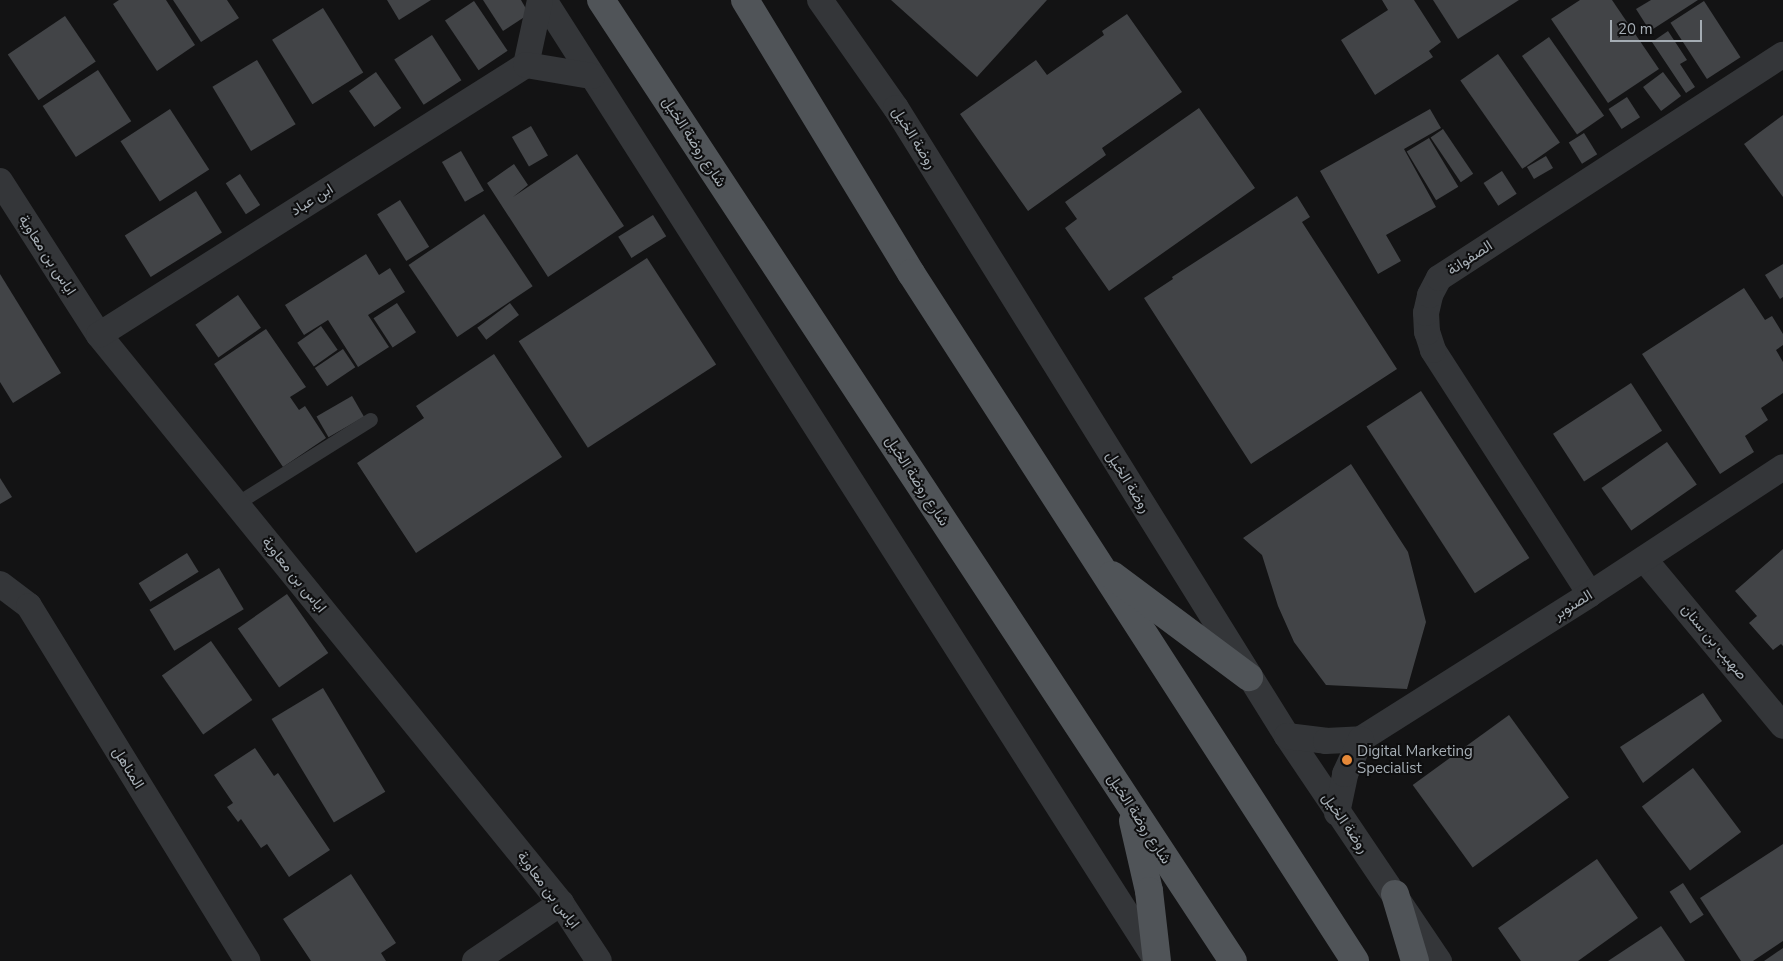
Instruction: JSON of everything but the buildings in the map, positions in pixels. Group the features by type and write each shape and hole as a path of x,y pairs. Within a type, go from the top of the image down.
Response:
{"main road":[{"name":"شارع روضة الخيل","path":"600,0 1233,961"},
{"path":"746,0 911,273 1355,961"},
{"path":"1098,564 1249,677"},
{"path":"1129,802 1149,891 1157,961"},
{"path":"1395,894 1415,961"}],"street":[{"path":"540,0 526,65 592,76"},
{"path":"544,0 1157,961"},
{"name":"روضة الخيل","path":"820,0 896,108 1287,736 1337,813 1395,894 1439,961"},
{"name":"الصفوانة","path":"1590,594 1433,350 1427,322 1430,295 1440,278 1783,55"},
{"name":"ابن عباد","path":"99,335 526,65"},
{"name":"اياس بن معاوية","path":"0,181 99,335 561,903 599,961"},
{"name":"الصنوبر","path":"1287,736 1326,741 1361,739 1590,594 1783,467"},
{"name":"صهيب بن سنان","path":"1644,559 1783,726"},
{"name":"المناهل","path":"0,584 29,606 247,961"},
{"path":"1337,813 1345,774 1361,739"},
{"path":"475,961 561,903"}],"lane":[{"path":"237,504 371,420"}],"place":[{"name":"Digital Marketing Specialist","path":"1347,760"}]}
